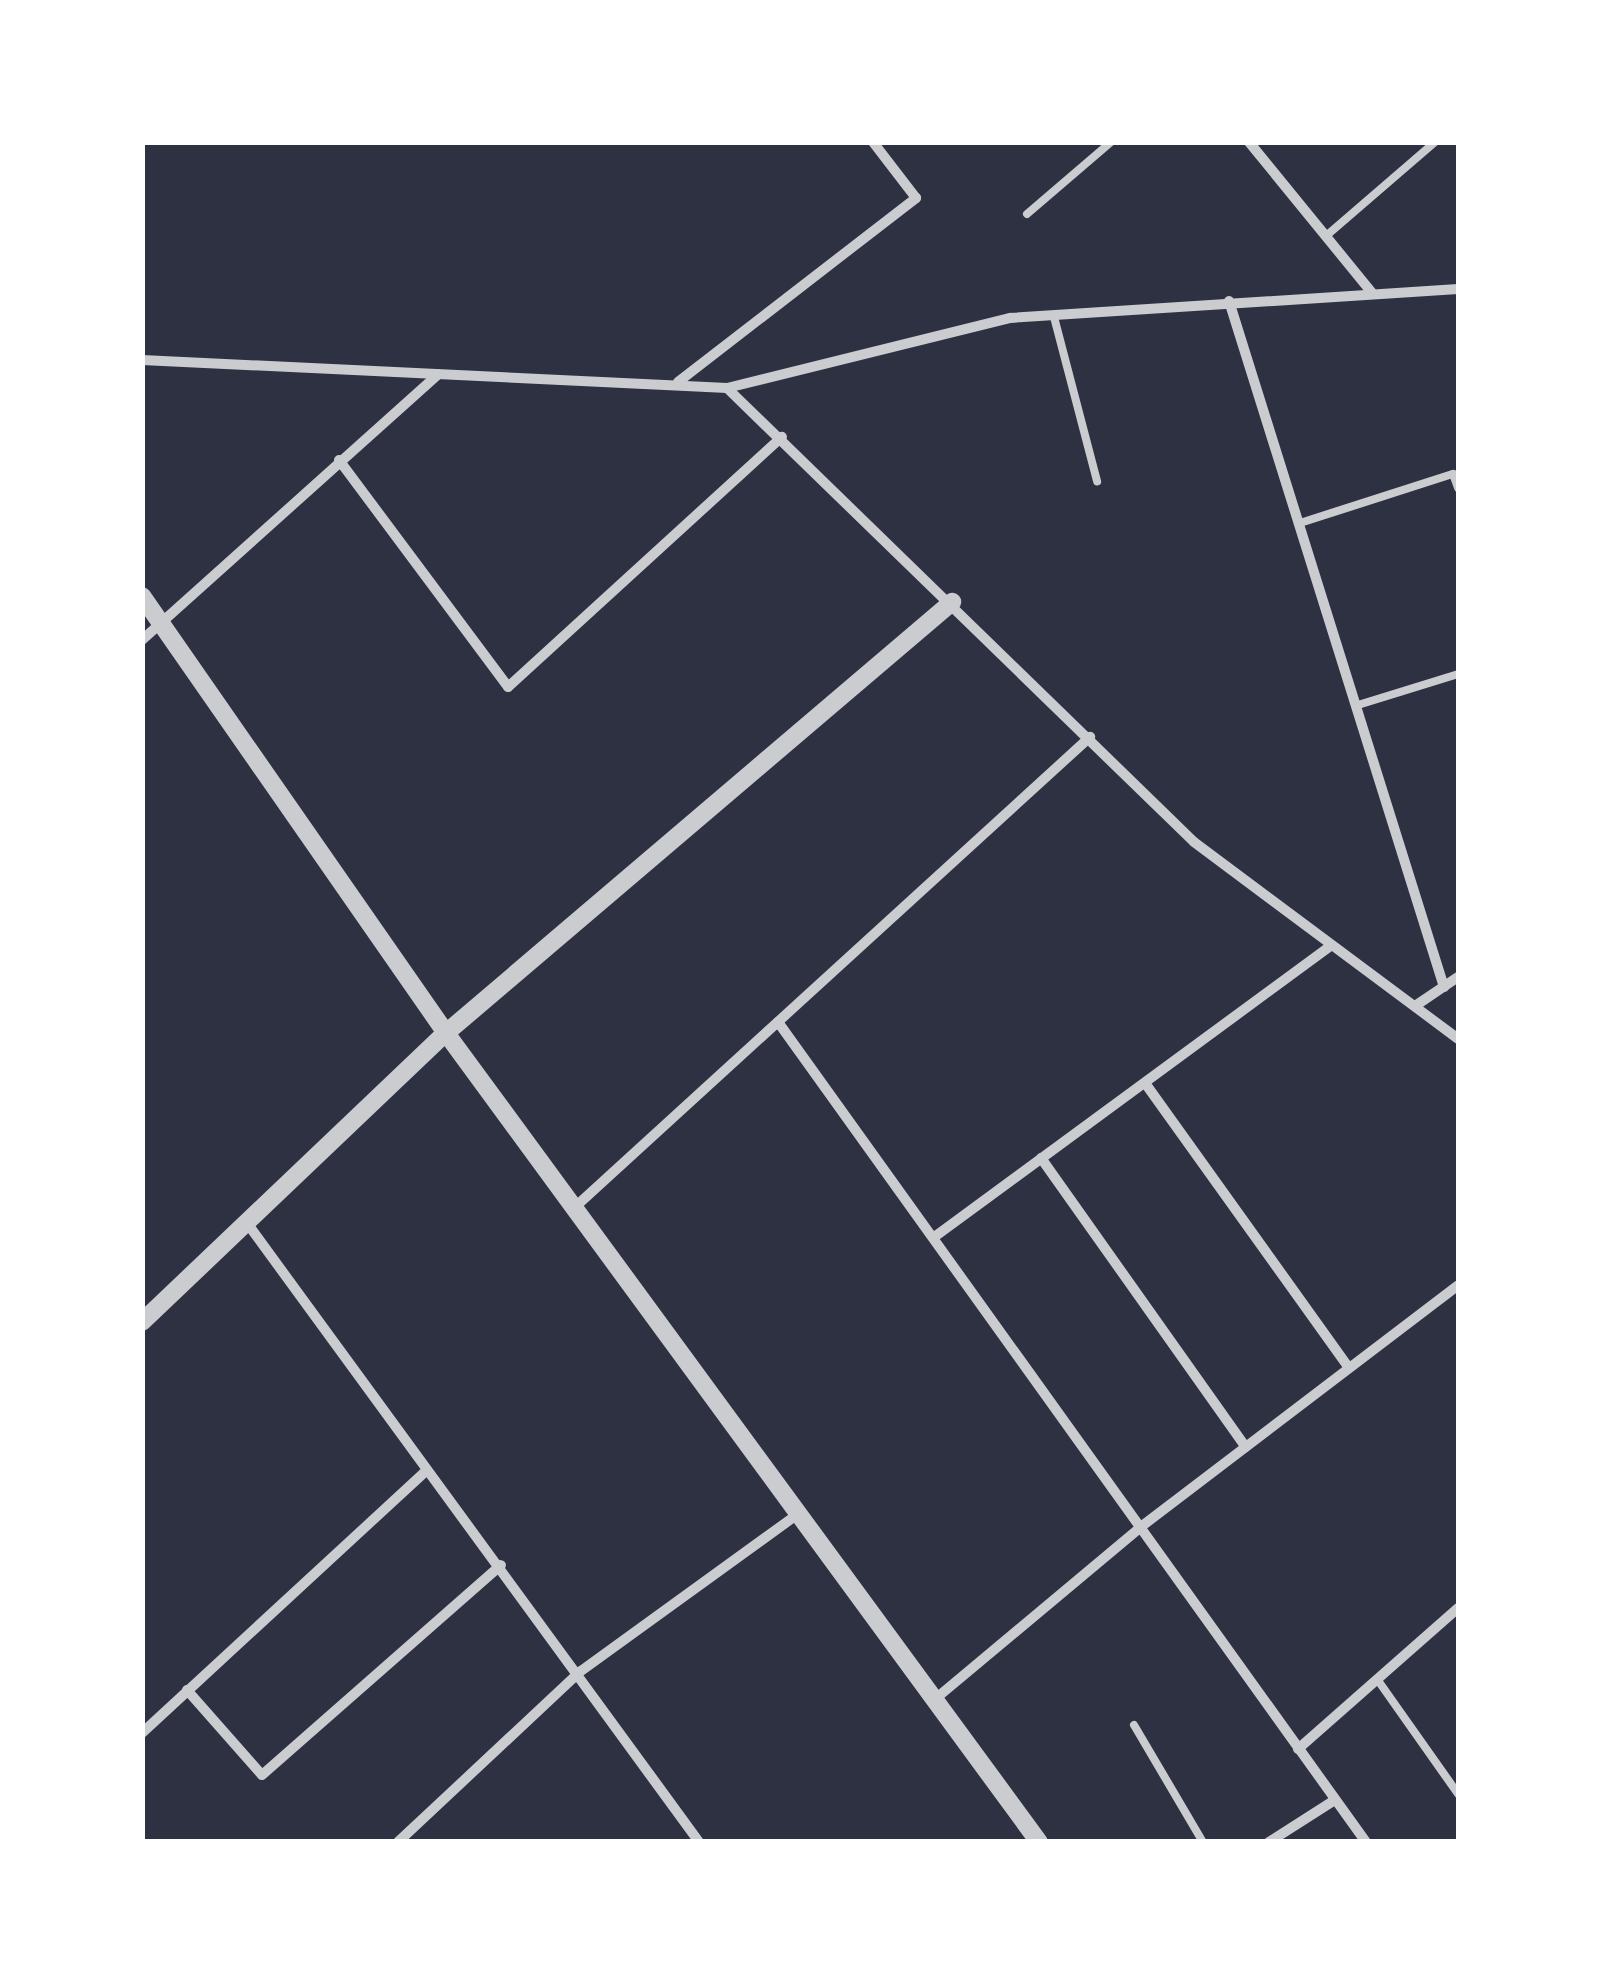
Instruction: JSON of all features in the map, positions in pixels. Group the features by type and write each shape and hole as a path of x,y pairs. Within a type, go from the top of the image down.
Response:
{"street":[{"path":"678,382 916,198 873,142"},
{"path":"1249,142 1372,293"},
{"path":"142,360 678,382 727,388 1010,318 1458,289"},
{"path":"1229,301 1444,987"},
{"path":"142,640 439,373"},
{"path":"727,388 952,602 1194,842 1458,1038"},
{"path":"339,460 508,688 782,437"},
{"path":"142,596 446,1033 802,1511 932,1702 1039,1842"},
{"path":"142,1322 446,1033 952,602"},
{"path":"574,1208 1090,737"},
{"path":"937,1235 1331,946"},
{"path":"1415,1006 1458,977"},
{"path":"778,1022 937,1235 1366,1842"},
{"path":"1145,1083 1349,1368"},
{"path":"1041,1158 1246,1447"},
{"path":"247,1223 426,1471 580,1672 699,1842"},
{"path":"932,1702 1142,1526 1458,1285"},
{"path":"142,1733 426,1471"},
{"path":"398,1842 580,1672 802,1511"},
{"path":"187,1690 262,1774 501,1565"},
{"path":"1298,1749 1458,1608"},
{"path":"1270,1842 1336,1800"}],"lane":[{"path":"1027,214 1111,142"},
{"path":"1326,236 1434,142"},
{"path":"1054,317 1098,481"},
{"path":"1300,523 1453,474 1458,488"},
{"path":"1358,705 1458,674"},
{"path":"1377,1680 1458,1794"},
{"path":"1134,1725 1204,1842"}]}
